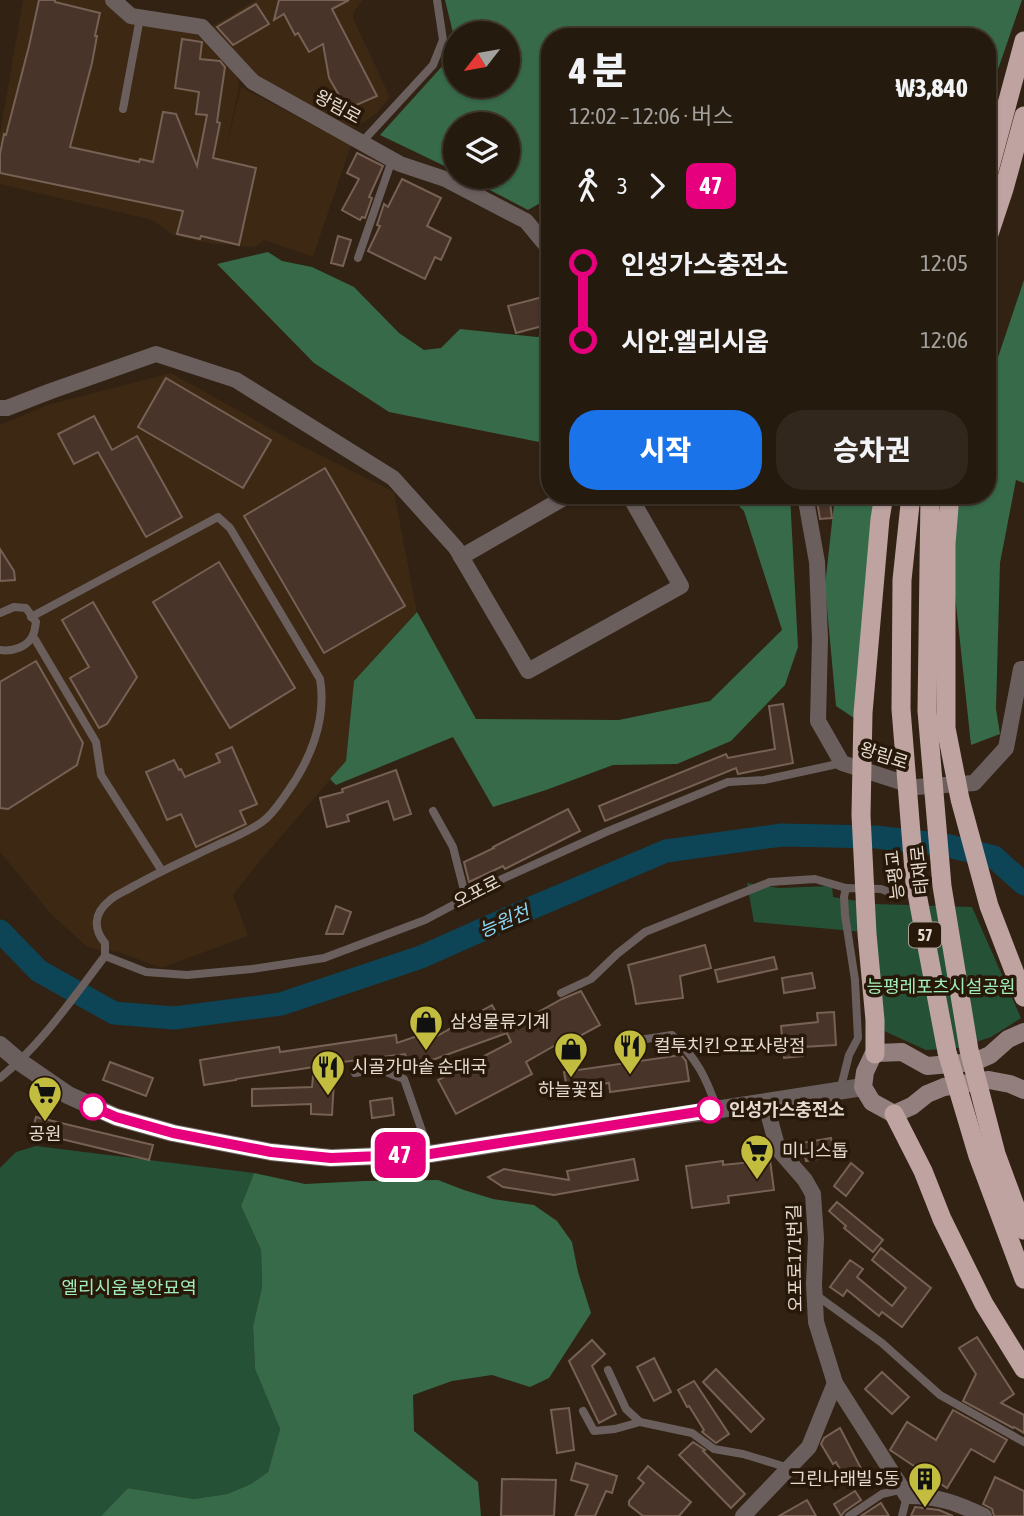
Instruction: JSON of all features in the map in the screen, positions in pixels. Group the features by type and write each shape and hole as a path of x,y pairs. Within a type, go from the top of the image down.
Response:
{"highway":[{"path":"996,144 1024,41"},
{"path":"996,213 1024,116"},
{"path":"875,1054 861,815 864,698 882,504"},
{"name":"능평교","path":"910,504 902,580 901,709 915,883 947,1052 987,1155"},
{"name":"태재로","path":"930,504 927,711 942,886 987,1155 1024,1279"},
{"path":"949,504 946,544 946,728 960,799 989,906 1024,997"},
{"path":"894,1114 984,1304 1024,1369"},
{"name":"태재로","path":"987,1155 1024,1230"}],"main road":[{"path":"1024,1032 1008,1039 989,1055 974,1062 928,1066 902,1052 877,1053 865,1073 863,1087 872,1102 894,1114 944,1087 989,1080 1024,1090"}],"street":[{"name":"왕림로","path":"113,0 131,16 202,27 253,82 392,160 445,179 526,221 541,239"},
{"path":"0,408 8,408 156,354 236,380 393,478 456,548 528,670 681,586 634,504"},
{"path":"461,557 553,504"},
{"name":"왕림로","path":"807,504 817,562 820,639 818,721 842,763 916,787 974,783 1006,748 1021,669 1024,669"},
{"path":"0,1045 68,1095 116,1117 173,1133 271,1152 331,1158 430,1154 863,1087"},
{"name":"오포로171번길","path":"765,1102 778,1149 813,1194 816,1322 835,1383 905,1492"},
{"path":"743,1516 809,1447 835,1383"},
{"path":"905,1492 955,1502 984,1516"}],"lane":[{"path":"362,142 433,65 443,40 437,0"},
{"path":"123,108 140,18"},
{"path":"358,258 392,160"},
{"path":"0,1078 20,1062 48,1032 105,956 105,943 96,928 100,912 109,901 264,821 276,808 301,773 316,737 323,696 320,678 230,528 218,517 31,617"},
{"path":"0,650 21,648 33,636 36,622 26,608 14,607 1,612"},
{"path":"33,636 96,742 101,775 162,872"},
{"name":"오포로","path":"105,956 146,972 187,975 324,958 425,920 500,880 606,832 728,782 764,780 842,763"},
{"path":"433,811 453,847 466,898"},
{"path":"561,993 591,979 645,932 770,882 815,878 846,888 881,889 889,892"},
{"path":"840,1091 849,1055 858,1038 855,980 845,915 846,888"},
{"path":"639,1040 672,1035 690,1053 709,1084 717,1109"},
{"path":"355,1073 378,1069 404,1079 430,1154"},
{"path":"814,1294 882,1343 940,1395 1024,1442"},
{"path":"608,1370 626,1409 640,1422"},
{"path":"583,1411 594,1431 640,1422 692,1433 713,1449 743,1454 789,1468"},
{"path":"849,1516 882,1494 905,1492 902,1516"}],"shaded area":[{"path":"23,0 106,0 192,31 237,72 239,87 227,145 241,87 351,145 313,257 264,240 255,247 206,243 173,235 152,220 0,184 0,133"},
{"path":"256,0 363,0 354,11 353,18 390,97 377,113 355,128 319,113 258,79 211,27"},
{"path":"171,373 296,443 394,492 417,612 354,681 346,761 233,895 248,936 161,968 119,952 87,947 52,915 0,852 0,425 47,405"}],"green space":[{"path":"445,0 1022,0 996,75 996,28 541,28 541,203 528,210 488,189 520,189 520,112 443,112 443,165 380,135 443,65 443,98 520,98 520,21 450,21"},
{"path":"268,252 282,261 312,267 354,287 399,333 424,350 441,348 460,329 541,336 541,442 389,412 314,363 217,264"},
{"path":"1024,280 1024,483 1016,480 1000,563 996,709 1000,734 971,745 950,548 959,504 996,504 996,363"},
{"path":"737,504 790,504 798,647 785,685 731,741 677,764 613,765 493,807 453,737 336,785 330,779 346,761 354,681 417,612 476,719 619,720 710,701 782,630 744,511"},
{"path":"834,504 878,504 854,718 836,706 825,586"},
{"name":"능평레포츠시설공원","path":"747,883 779,888 832,886 833,897 875,904 972,907 1021,1018 991,1037 958,1048 926,1050 882,1030 875,933 754,922"},
{"name":"엘리시움 봉안묘역","path":"36,1146 254,1173 241,1206 261,1250 262,1287 253,1326 255,1369 280,1429 268,1472 251,1484 227,1494 194,1499 128,1488 101,1516 0,1516 0,1168 16,1152"},
{"path":"254,1173 305,1184 438,1180 493,1199 534,1205 557,1221 572,1242 591,1313 549,1378 530,1387 492,1375 452,1381 413,1395 414,1431 478,1482 481,1516 101,1516 128,1488 194,1499 227,1494 251,1484 268,1472 280,1429 255,1369 253,1326 262,1287 261,1250 241,1206"}],"building":[{"path":"39,0 55,0 100,13 92,63 70,147 139,162 140,159 153,162 163,112 176,114 197,166 207,115 196,114 199,92 175,88 182,39 202,42 200,59 220,61 225,67 217,122 220,123 213,158 256,168 239,245 201,236 200,239 177,234 183,211 0,173 4,134 6,135"},
{"path":"279,0 349,0 332,9 377,96 347,109 329,78 323,44 309,52 298,33 295,35 284,14 274,20"},
{"path":"256,4 269,24 233,45 217,27"},
{"path":"357,153 383,166 369,197 372,198 365,218 360,220 342,210 359,179 347,173"},
{"path":"402,179 441,198 427,226 451,238 441,260 435,257 425,279 368,251 380,226 377,225 384,204 388,207"},
{"path":"338,236 351,240 343,266 331,263"},
{"path":"541,297 541,326 516,333 508,306"},
{"path":"166,378 271,440 243,488 138,427"},
{"path":"94,416 112,450 137,436 182,517 146,537 98,452 74,464 58,434"},
{"path":"325,468 405,606 324,653 244,516"},
{"path":"818,504 830,504 832,518 820,519"},
{"path":"0,549 14,571 15,580 0,581"},
{"path":"219,562 295,688 230,728 153,602"},
{"path":"93,602 137,677 107,724 99,728 70,678 89,667 62,620"},
{"path":"36,661 83,743 77,765 8,809 0,808 0,682"},
{"path":"783,704 793,763 738,774 736,768 605,821 599,806 726,754 728,758 775,749 769,706"},
{"path":"232,747 257,804 240,811 246,824 196,847 181,814 167,820 146,772 174,760 185,777 220,762 216,754"},
{"path":"396,770 411,814 394,820 388,801 347,815 349,821 327,827 320,798 343,792 342,789"},
{"path":"568,809 580,831 505,869 503,866 469,882 464,862"},
{"path":"336,906 351,912 343,934 326,934"},
{"path":"705,945 711,968 680,976 683,998 636,1004 628,965"},
{"path":"774,957 777,969 718,982 715,970"},
{"path":"812,973 815,988 784,993 782,978"},
{"path":"581,991 600,1025 526,1062 532,1074 456,1114 438,1080 511,1042 507,1033 410,1068 405,1054 335,1063 332,1115 311,1114 311,1104 252,1106 252,1089 312,1087 314,1067 204,1085 200,1060 279,1047 280,1052 396,1035 397,1043 435,1030 437,1036 492,1005 506,1030"},
{"path":"834,1012 836,1045 802,1047 803,1056 784,1058 781,1026 818,1022 817,1013"},
{"path":"681,1055 686,1061 689,1081 610,1092 609,1083 567,1089 564,1072"},
{"path":"110,1062 153,1078 146,1096 103,1080"},
{"path":"392,1098 394,1115 372,1118 370,1101"},
{"path":"36,1117 153,1145 149,1160 32,1132"},
{"path":"831,1138 835,1156 806,1161 802,1143"},
{"path":"634,1159 638,1180 554,1195 503,1187 488,1177 504,1169 569,1180 567,1171"},
{"path":"770,1160 774,1190 728,1196 729,1203 692,1208 686,1166 723,1161 723,1165"},
{"path":"851,1163 863,1173 846,1196 834,1186"},
{"path":"837,1202 883,1240 873,1252 844,1228 846,1226 829,1211"},
{"path":"881,1248 931,1288 902,1327 882,1312 879,1316 847,1290 843,1296 830,1287 850,1260 863,1269 857,1277 892,1306 906,1288 872,1260"},
{"path":"977,1337 1014,1394 1001,1403 1024,1415 1024,1433 963,1401 976,1374 959,1348"},
{"path":"592,1340 605,1354 592,1366 616,1414 599,1423 569,1361"},
{"path":"654,1358 671,1392 654,1401 637,1367"},
{"path":"716,1369 764,1419 751,1432 703,1382"},
{"path":"882,1372 909,1397 892,1414 865,1389"},
{"path":"694,1381 729,1434 716,1443 702,1432 704,1430 678,1390"},
{"path":"569,1408 574,1450 557,1453 551,1410"},
{"path":"953,1410 1007,1440 994,1462 971,1449 947,1488 890,1450 907,1422 936,1440"},
{"path":"840,1428 865,1476 848,1485 836,1462 833,1464 821,1444 824,1438"},
{"path":"693,1442 705,1450 703,1451 745,1494 731,1508 679,1455"},
{"path":"576,1463 617,1476 612,1493 606,1491 595,1516 575,1516 588,1485 571,1480"},
{"path":"648,1466 691,1502 679,1516 643,1516 629,1505 629,1501 644,1483 638,1478"},
{"path":"995,1477 1024,1491 1024,1516 994,1516 992,1509 983,1504"},
{"path":"502,1479 556,1480 554,1516 501,1516"},
{"path":"855,1491 861,1500 841,1516 834,1504"},
{"path":"807,1500 816,1516 779,1516"},
{"path":"881,1503 889,1516 861,1516 867,1512"},
{"name":"그린나래빌 5동","path":"915,1507 939,1510 953,1516 911,1516"}],"waterway":[{"name":"능원천","path":"0,931 39,971 114,1013 174,1018 281,1004 421,957 666,851 782,835 876,837 945,845 994,857 1024,884"}],"bus line":[{"name":"47","path":"93,1107 116,1117 173,1133 271,1152 331,1158 430,1154 710,1110"}],"place":[{"name":"삼성물류기계","path":"426,1052"},
{"name":"컬투치킨 오포사랑점","path":"630,1076"},
{"name":"하늘꽃집","path":"571,1079"},
{"name":"시골가마솥 순대국","path":"328,1097"},
{"name":"인성가스충전소","path":"710,1110"},
{"name":"공원","path":"45,1123"},
{"name":"미니스톱","path":"757,1181"},
{"name":"그린나래빌 5동","path":"925,1509"}]}
